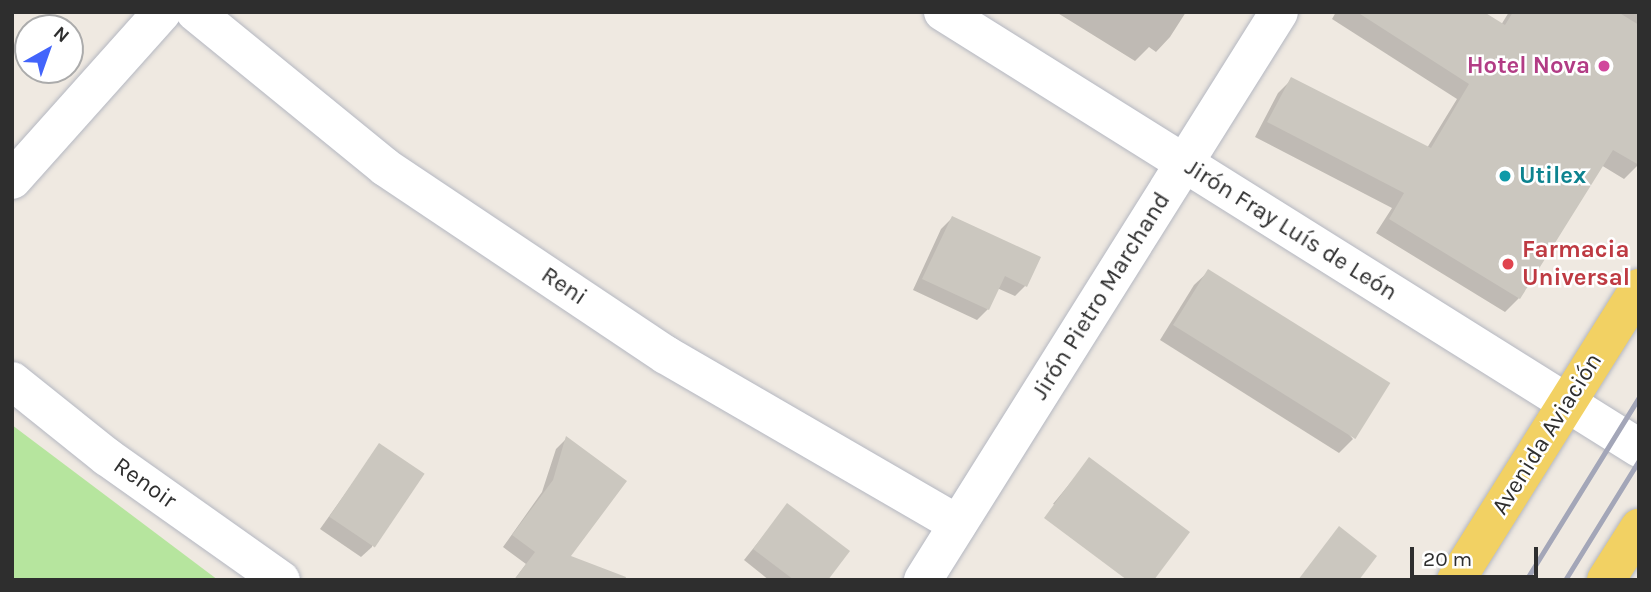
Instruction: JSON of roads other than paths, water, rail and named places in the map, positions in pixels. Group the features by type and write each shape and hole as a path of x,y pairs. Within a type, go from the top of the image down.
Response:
{"main road":[{"name":"Avenida Aviación","path":"1456,580 1639,288"},
{"path":"1606,580 1639,528"}],"street":[{"path":"12,180 162,12"},
{"name":"Reni","path":"195,12 385,167 666,355 957,524"},
{"name":"Jirón Fray Luís de León","path":"943,12 1639,448"},
{"name":"Jirón Pietro Marchand","path":"923,580 1279,12"},
{"name":"Renoir","path":"12,382 107,457 281,580"}],"railway":[{"path":"1526,580 1639,397"},
{"path":"1565,580 1639,460"}],"place":[{"name":"Hotel Nova","path":"1604,66"},
{"name":"Utilex","path":"1505,176"},
{"name":"Farmacia Universal","path":"1508,264"}]}
